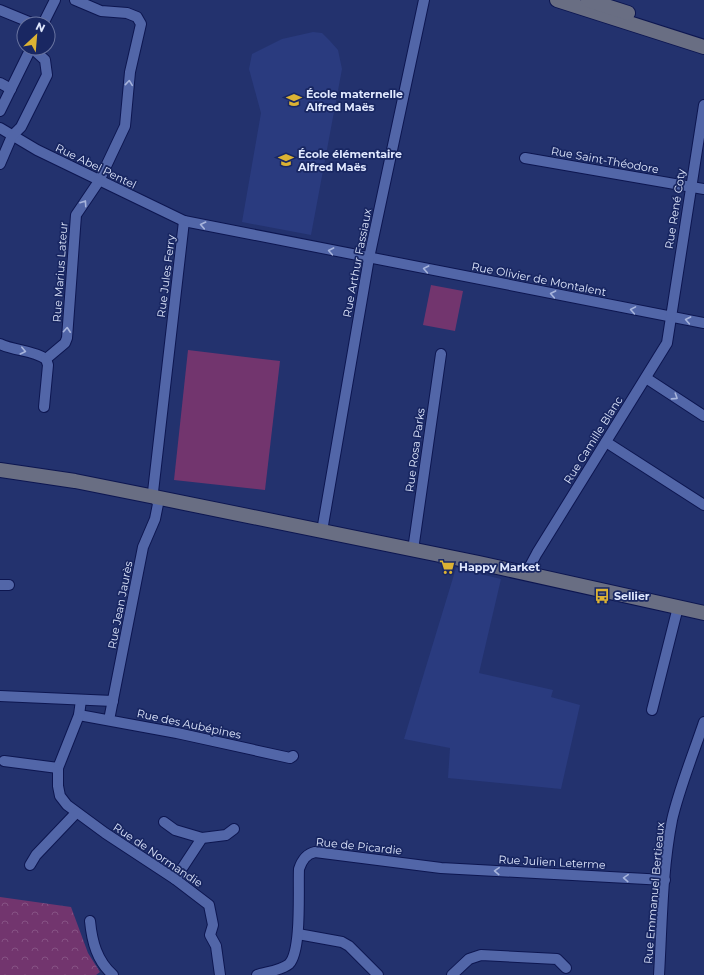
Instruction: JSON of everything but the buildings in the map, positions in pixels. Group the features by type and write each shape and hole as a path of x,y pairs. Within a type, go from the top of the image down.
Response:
{"street":[{"path":"47,16 55,0"},
{"name":"Rue Marius Lateur","path":"46,359 65,343 67,338 76,215 98,181 125,126 130,72 141,24 137,17 127,13 101,11 75,0"},
{"name":"Rue Arthur Fassiaux","path":"322,531 369,258 424,0"},
{"path":"557,0 704,47"},
{"path":"588,0 704,38"},
{"path":"0,10 16,17"},
{"path":"0,111 28,56"},
{"path":"1,157 12,136 21,128 47,75 45,60 41,56"},
{"path":"0,83 11,89"},
{"name":"Rue René Coty","path":"671,317 690,186 704,105"},
{"name":"Rue Abel Pentel","path":"0,128 12,136 98,181 184,221"},
{"name":"Rue Saint-Théodore","path":"525,158 704,189"},
{"name":"Rue Jules Ferry","path":"155,497 153,492 184,221 369,258"},
{"name":"Rue Olivier de Montalent","path":"369,258 704,323"},
{"name":"Rue Camille Blanc","path":"528,574 530,566 667,343 671,317"},
{"path":"0,344 8,348 38,354 46,359 48,365 44,407"},
{"name":"Rue Rosa Parks","path":"413,550 441,354"},
{"path":"646,378 704,416"},
{"path":"606,442 704,505"},
{"path":"0,470 68,480 155,497 528,574 704,613"},
{"name":"Rue Jean Jaurès","path":"109,720 143,547 155,519 158,504 155,497"},
{"path":"652,710 678,607"},
{"path":"3,696 113,701"},
{"path":"4,761 58,768 79,715 81,700"},
{"name":"Rue des Aubépines","path":"79,715 177,733 290,758 293,756"},
{"name":"Rue Emmanuel Bertieaux","path":"659,975 665,880 673,818 704,722"},
{"name":"Rue de Normandie","path":"58,768 58,786 60,796 67,805 104,833 175,879 208,905 213,925 210,935 216,946 220,975"},
{"path":"30,865 36,855 76,813"},
{"path":"164,822 175,830 202,838 226,835 234,829"},
{"path":"175,879 202,838"},
{"name":"Rue de Picardie","path":"257,975 288,965 296,952 298,934 299,869 302,860 309,854 315,852 437,867"},
{"name":"Rue Julien Leterme","path":"437,867 665,880"},
{"path":"90,921 91,937 95,949 102,962 113,975"},
{"path":"298,934 342,942 349,946 378,975"},
{"path":"452,975 469,959 481,955 557,959 566,968"}],"shaded area":[{"path":"313,32 322,33 338,50 342,69 311,235 242,222 261,113 249,69 252,54 282,39"},
{"path":"456,568 501,579 479,673 553,690 551,697 580,705 561,789 448,778 450,748 404,739"}],"green space":[{"path":"431,285 463,291 455,331 423,325"},
{"path":"188,350 280,361 265,490 174,480"},
{"path":"0,897 71,907 88,953 100,972 96,975 0,975"},
{"path":"35,971 62,972 62,975 35,975"}],"place":[{"name":"École maternelle Alfred Maës","path":"294,100"},
{"name":"École élémentaire Alfred Maës","path":"286,160"},
{"name":"Happy Market","path":"447,567"},
{"name":"Sellier","path":"602,596"}]}
